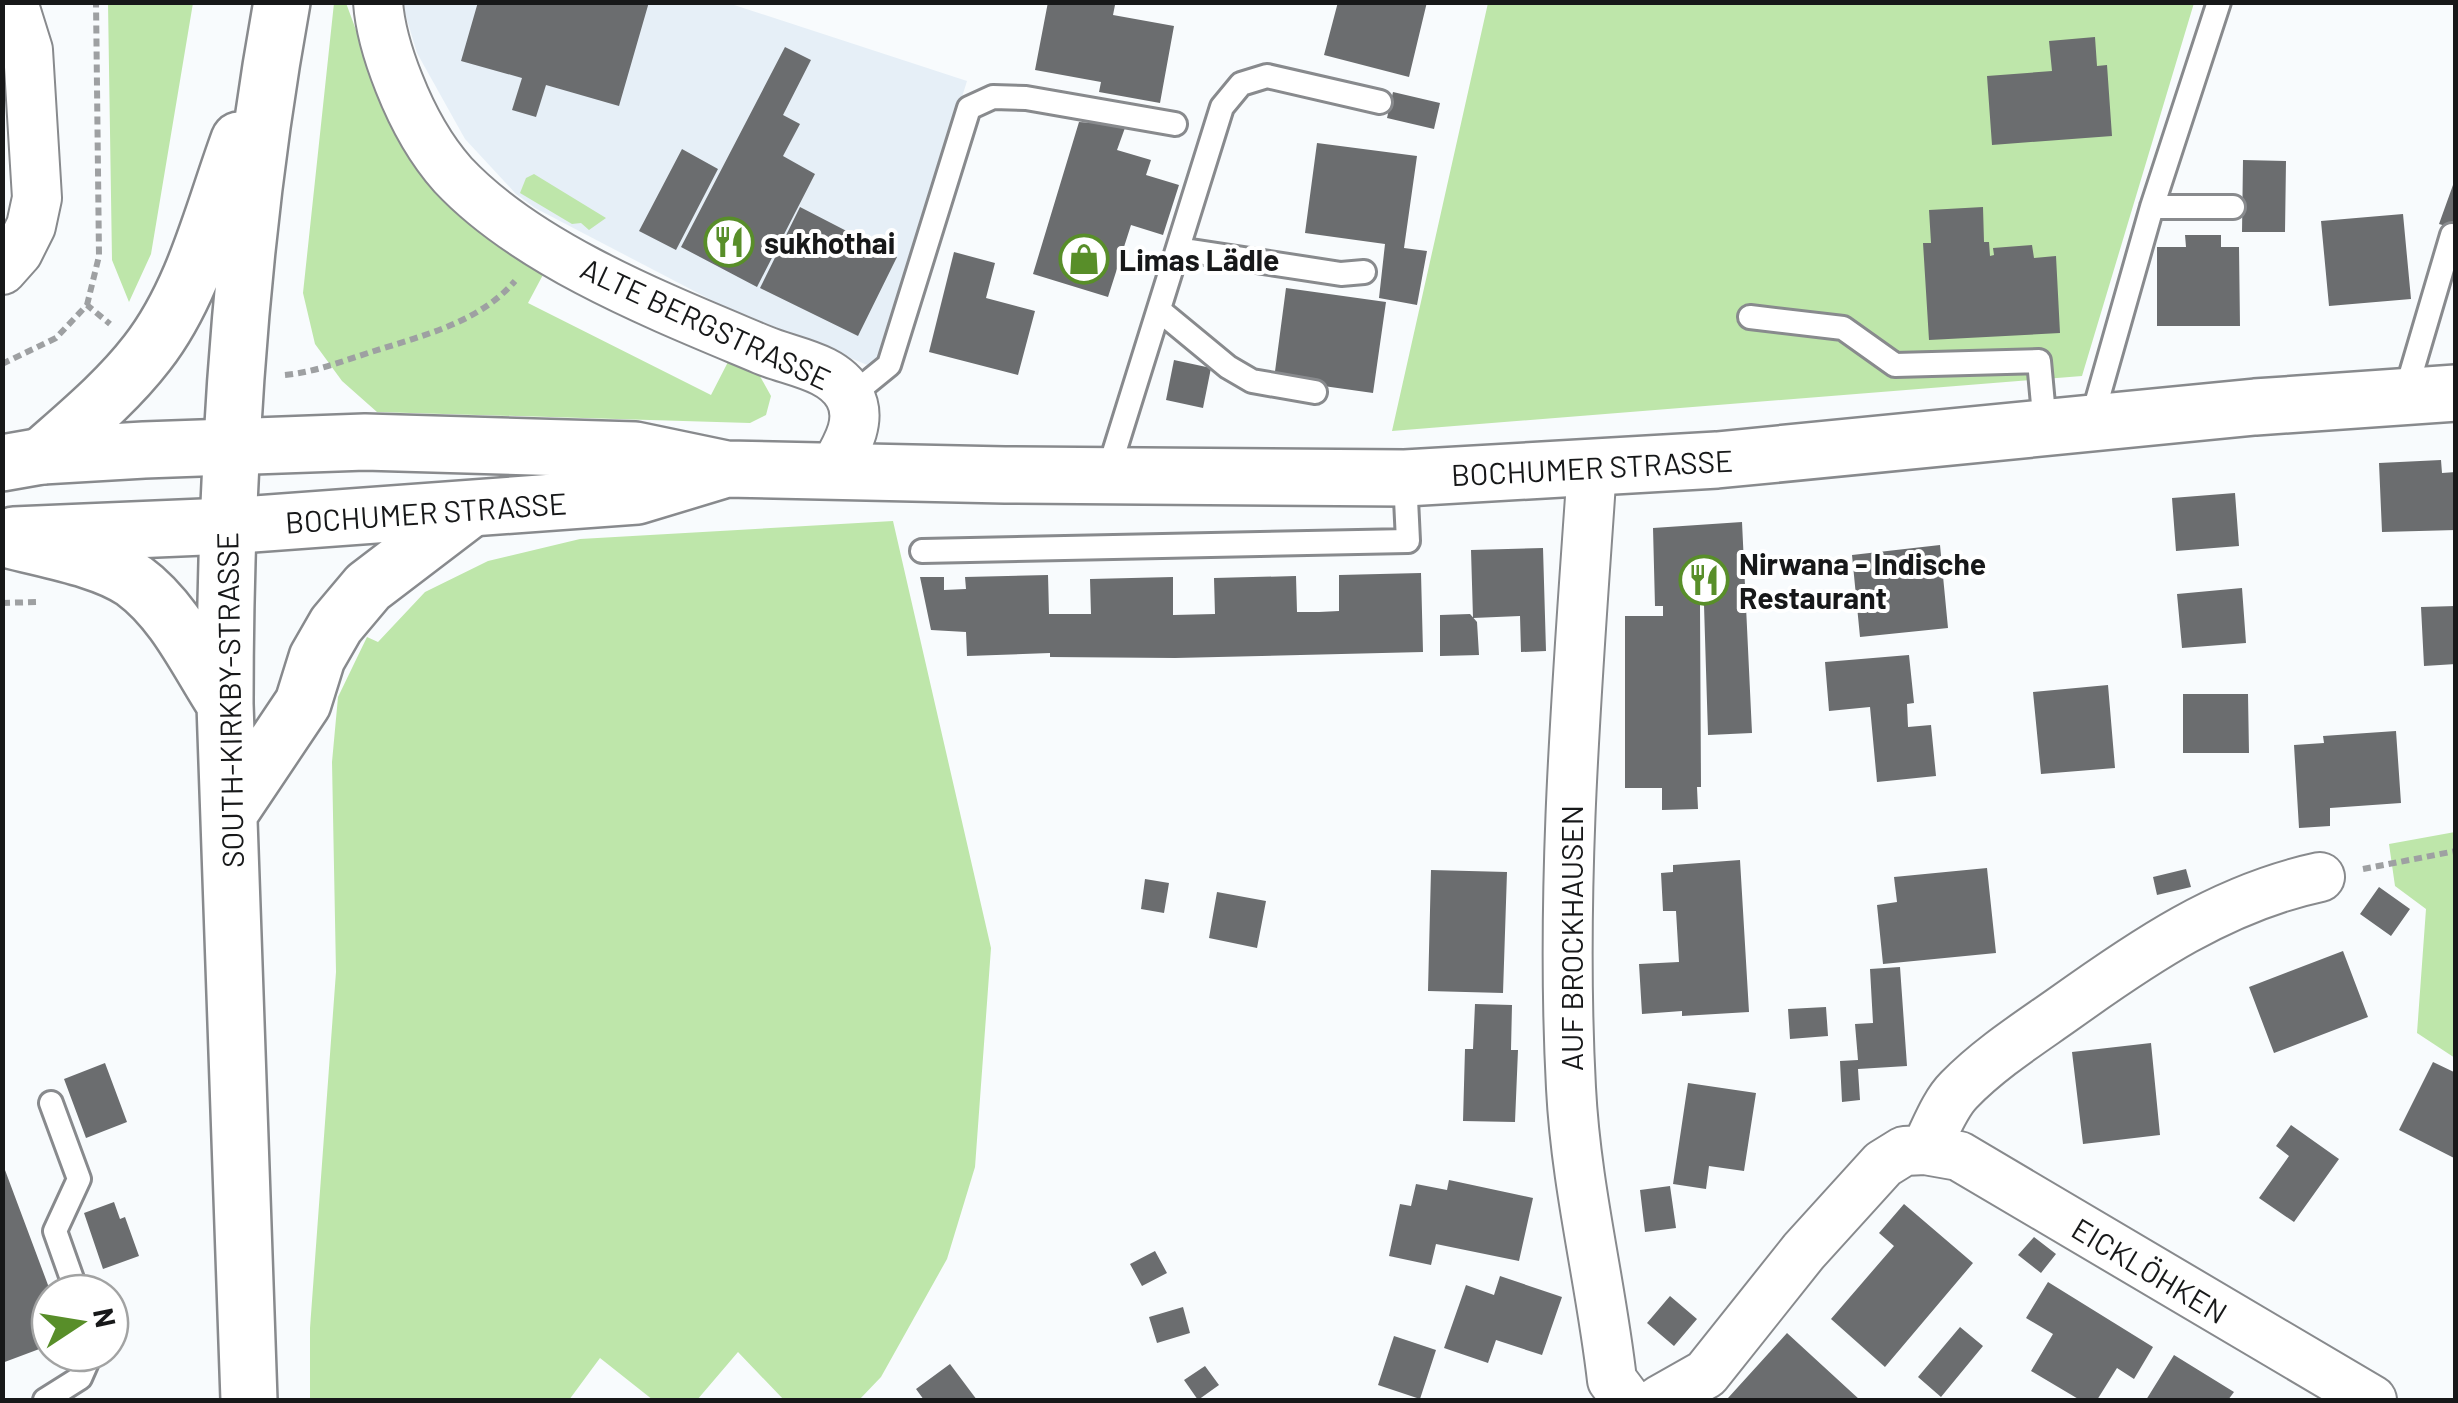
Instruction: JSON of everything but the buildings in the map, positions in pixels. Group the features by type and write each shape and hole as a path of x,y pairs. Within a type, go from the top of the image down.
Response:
{"main road":[{"name":"SOUTH-KIRKBY-STRASSE","path":"249,1400 224,704 227,526 252,217 279,20"},
{"path":"22,460 109,396 166,326 187,284 279,20"},
{"name":"BOCHUMER STRASSE","path":"22,460 365,442 635,450 726,469 1406,478 1843,449 2068,424 2430,393"},
{"name":"BOCHUMER STRASSE","path":"2,536 227,526 637,496 726,469"},
{"path":"230,812 303,703 318,658 336,625 368,587 469,510"},
{"path":"2,536 100,566 132,580 164,609 224,704"}],"street":[{"path":"2,270 18,252 31,226 37,198 28,50 13,2"},
{"name":"ALTE BERGSTRASSE","path":"378,2 392,66 408,107 430,146 476,196 545,246 660,306 769,353 832,375 851,396 855,430 832,472"},
{"name":"AUF BROCKHAUSEN","path":"1592,468 1568,845 1566,977 1571,1094 1585,1208 1612,1380 1627,1400"},
{"path":"1660,1400 1706,1374 1804,1251 1883,1164 1904,1150 1925,1150 1956,1092 2025,1036 2128,964 2221,910 2278,886 2320,877"},
{"name":"EICKLÖHKEN","path":"1925,1150 1959,1156 2372,1400"}],"lane":[{"path":"2068,424 2152,207 2218,2"},
{"path":"1107,475 1222,107 1241,84 1267,76 1380,102"},
{"path":"851,396 889,365 969,108 993,97 1026,98 1174,124"},
{"path":"2152,207 2233,206"},
{"path":"2430,393 2452,236"},
{"path":"1178,249 1342,274 1364,272"},
{"path":"1160,310 1228,367 1252,381 1315,392"},
{"path":"1750,317 1843,328 1895,365 2038,360 2068,424"},
{"path":"922,550 1408,541 1406,478"},
{"path":"51,1104 79,1179 55,1231 70,1273"},
{"path":"46,1400 82,1373"}],"path":[{"path":"2,364 56,338 87,305 99,256 96,2"},
{"path":"318,371 437,331 484,310 545,246"},
{"path":"87,305 122,334"},
{"path":"2320,877 2456,851"}],"shaded area":[{"path":"402,3 728,3 967,81 877,369 719,304 535,208 516,194 465,139 417,53"}],"green space":[{"path":"108,3 193,3 151,254 129,302 112,260"},
{"path":"334,3 346,3 373,76 545,271 528,303 711,395 729,360 756,369 771,396 766,415 750,423 377,412 342,381 315,344 303,293"},
{"path":"1488,3 2194,3 2082,376 1392,431"},
{"path":"534,174 606,218 589,230 520,193 526,178"},
{"path":"893,521 991,948 975,1167 947,1259 881,1377 859,1400 784,1400 738,1352 697,1400 653,1400 600,1358 569,1400 310,1400 310,1328 336,972 332,762 338,697 367,637 378,642 425,592 488,561 580,539"},
{"path":"2456,832 2455,1058 2417,1033 2426,909 2395,886 2389,844"}],"place":[{"name":"sukhothai","path":"729,242"},
{"name":"Limas Lädle","path":"1084,259"},
{"name":"Nirwana - Indische Restaurant","path":"1704,580"}]}
